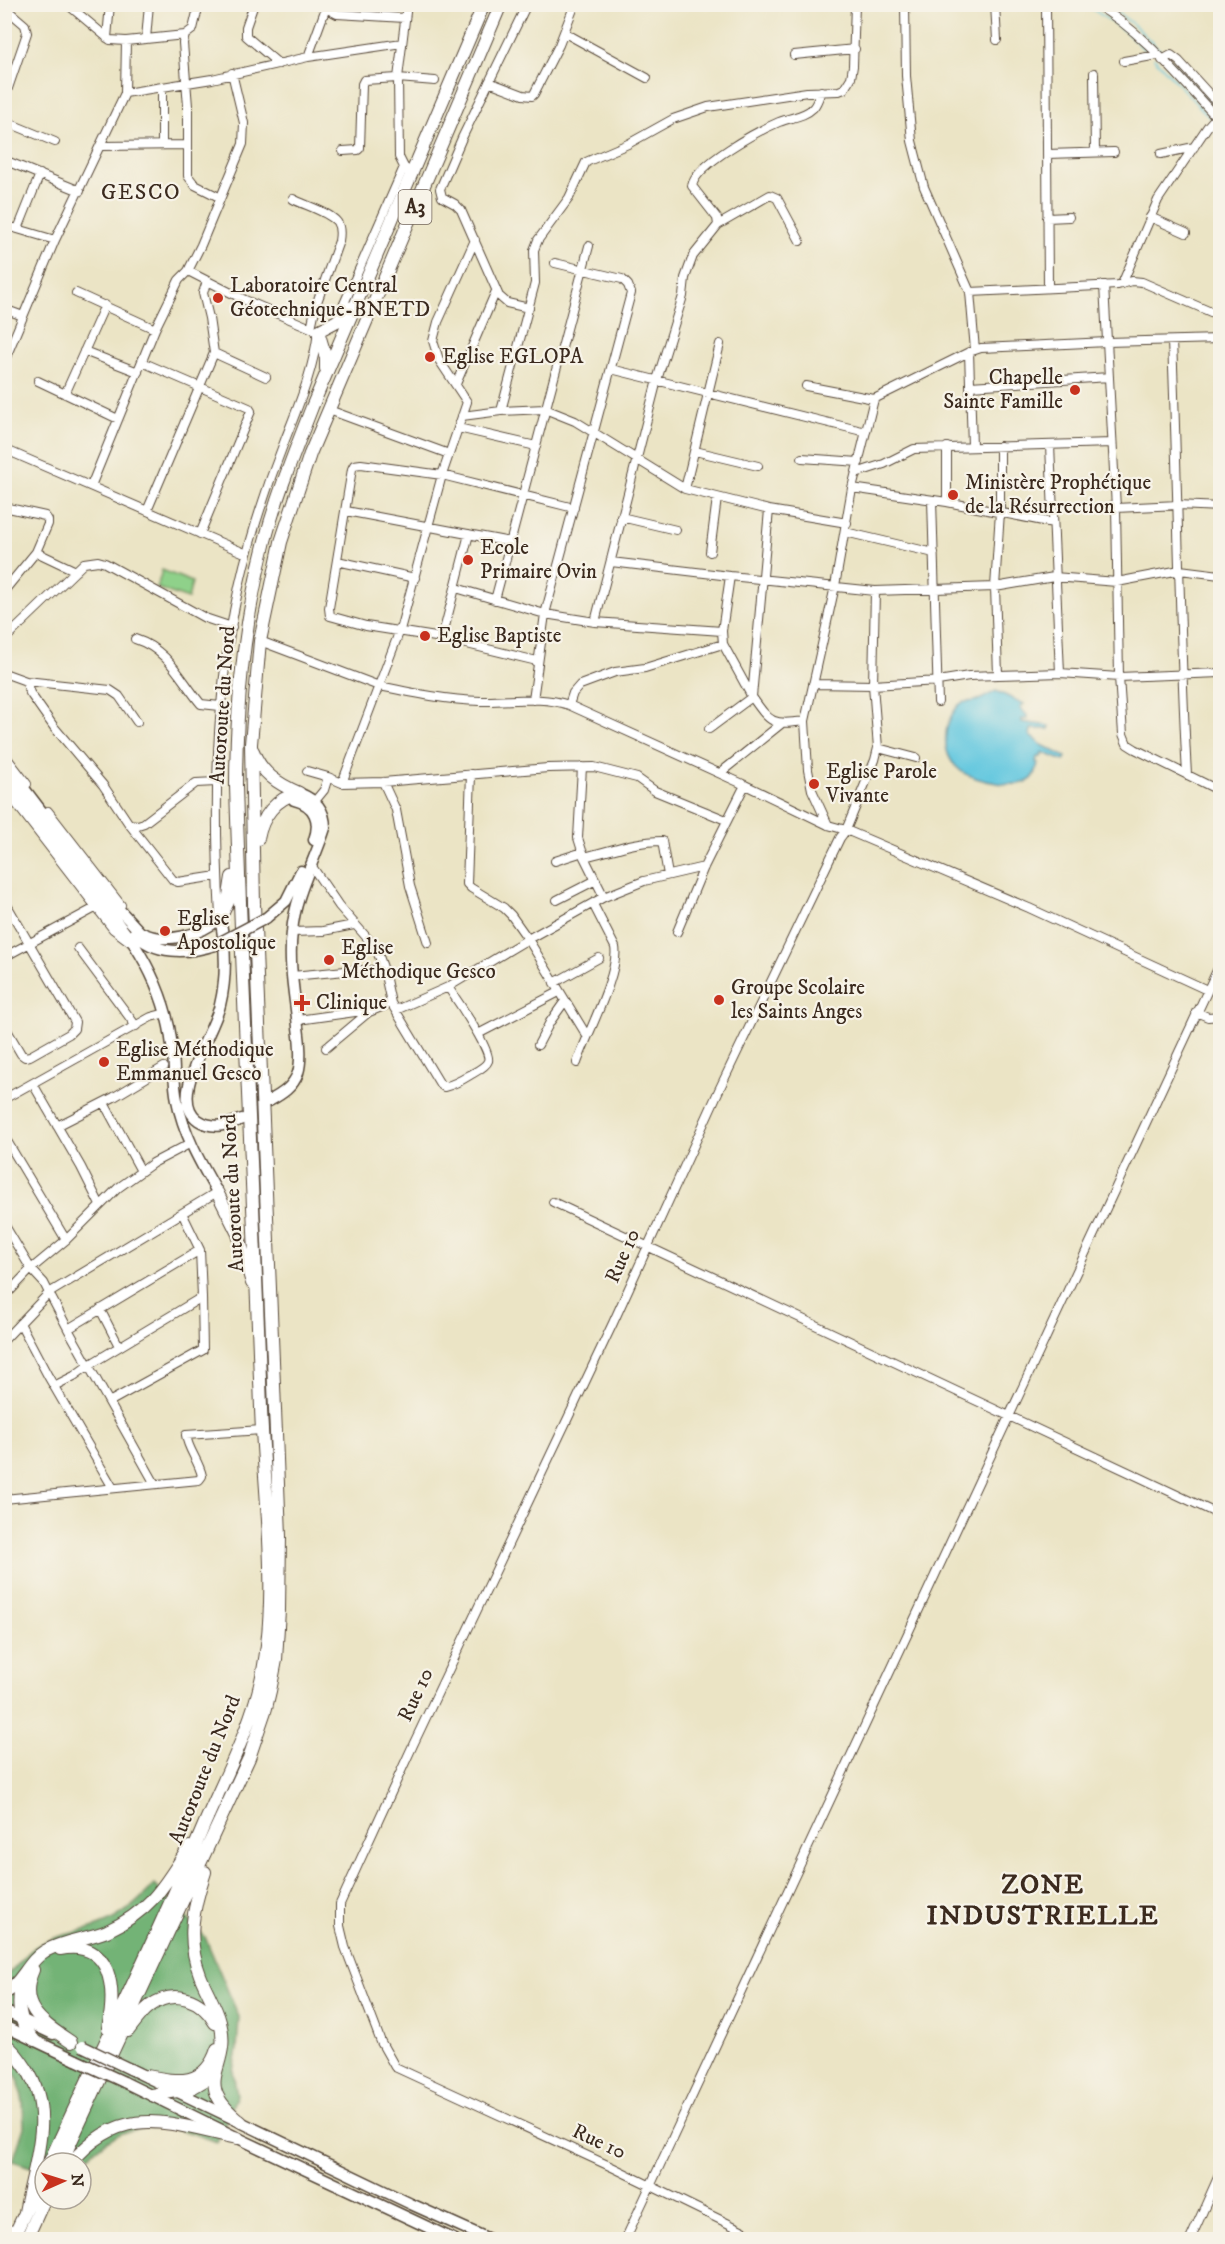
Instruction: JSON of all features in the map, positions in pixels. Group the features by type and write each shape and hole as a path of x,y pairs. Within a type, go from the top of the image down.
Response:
{"highway":[{"name":"Autoroute du Nord","path":"54,2151 135,1979 247,1728 264,1662 269,1611 269,1533 262,1430 236,786 236,743 241,672 249,614 277,500 408,170 484,4"},
{"name":"Autoroute du Nord","path":"67,2151 249,1758 266,1708 276,1660 280,1536 254,876 251,744 260,641 270,586 303,473 501,4"},
{"path":"326,375 326,358 314,329 337,321 358,299"},
{"path":"251,744 256,759 267,774 275,781 299,793"},
{"path":"220,918 231,890 236,786"},
{"path":"254,876 256,846 261,824 266,815 282,800 299,793"},
{"path":"217,1192 238,1234 256,1295 259,1314"},
{"path":"4,1994 23,1977 42,1952 56,1945 106,1931 148,1904 162,1890 210,1812"},
{"path":"221,1822 196,1899 191,1932 194,1957 220,2022 223,2044 215,2078 217,2097 220,2103 241,2122"},
{"path":"77,2044 40,2020 29,2001 28,1988 34,1967 50,1953 66,1948 89,1952 100,1960 109,1974 112,2003 105,2040"},
{"path":"23,1977 19,1999 21,2019 34,2040"},
{"path":"112,2054 141,2015 157,2001 178,1996 192,2000 204,2008 214,2021 218,2039 214,2057 205,2070 194,2078 183,2081 147,2076"},
{"path":"4,2043 19,2057 30,2075 42,2108 41,2138 25,2212"},
{"path":"152,2095 190,2089 205,2080 218,2063"},
{"path":"81,2151 106,2133 136,2123 171,2122 238,2138"},
{"path":"15,2235 33,2196"},
{"path":"15,2235 31,2227 40,2211"}],"main road":[{"path":"4,762 131,930 140,940 153,948 192,951 215,945 266,918 286,901 317,832 316,818 307,804 293,799 282,800"},
{"path":"4,776 134,944 156,985 166,1013 177,1100 191,1143 217,1192"},
{"path":"269,1101 288,1089 297,1073 300,1061 298,1020 292,976 292,932 299,895 325,828 322,811 315,801 299,793"},
{"path":"104,892 140,932 151,937 166,938 199,932 220,918 225,946 223,989 217,1018 195,1067 187,1097 190,1111 205,1125 228,1125 242,1119"},
{"path":"173,1061 195,1067"},
{"path":"4,2011 147,2076 490,2240"},
{"path":"4,2026 455,2240"}],"street":[{"path":"67,4 110,40 185,35 193,29 199,4"},
{"path":"146,39 149,4"},
{"path":"254,4 246,27 246,36 279,64"},
{"path":"343,306 408,170 399,157 398,78 407,4"},
{"path":"527,4 440,189 442,197 459,207 502,300 529,308"},
{"path":"489,82 523,95 532,96 565,33 575,4"},
{"path":"501,411 535,283 533,261 538,240 569,198 586,162 628,144 673,118 708,107 844,89 850,78 855,48 855,4"},
{"path":"905,4 906,76 912,141 924,188 970,292 972,446"},
{"path":"995,4 997,40"},
{"path":"1046,4 1048,287"},
{"path":"1095,4 1117,19 1160,58 1219,119 1208,126 1158,200 1122,284"},
{"path":"308,57 324,5 337,14 405,18"},
{"path":"107,38 108,6"},
{"path":"4,7 25,25 27,33 4,100"},
{"path":"565,33 647,78"},
{"path":"185,35 183,43 190,180 219,197"},
{"path":"4,362 8,344 125,93 126,40"},
{"path":"125,93 186,84 308,57 402,43"},
{"path":"794,55 855,48"},
{"path":"1124,61 1171,55 1221,106"},
{"path":"91,486 156,328 179,280 188,271 243,144 243,114 232,73"},
{"path":"1094,73 1095,152"},
{"path":"343,151 360,148 363,82 368,79 398,78 435,81"},
{"path":"162,88 162,145"},
{"path":"718,225 717,218 692,186 696,176 706,164 747,138 781,121 804,115 814,107 821,91"},
{"path":"4,121 55,142"},
{"path":"102,146 188,145"},
{"path":"1161,154 1194,147"},
{"path":"1047,154 1114,152"},
{"path":"4,160 80,191"},
{"path":"18,229 40,174"},
{"path":"595,622 635,460 693,256 718,225 770,195 790,221 800,241"},
{"path":"220,918 216,782 220,706 232,627 247,554 268,486 309,374 316,305 339,241 340,230 337,222 293,199"},
{"path":"1047,218 1069,217"},
{"path":"1150,217 1186,234"},
{"path":"4,225 55,240"},
{"path":"342,783 400,630 442,475 467,400 439,360 433,341 438,322 475,240"},
{"path":"495,600 589,246"},
{"path":"533,700 537,661 546,614 631,293 628,285 622,279 555,263"},
{"path":"188,271 314,329"},
{"path":"147,511 214,353 203,293 207,281"},
{"path":"970,292 1142,282 1221,316"},
{"path":"1104,285 1116,508 1119,677 1123,734 1127,744 1221,791"},
{"path":"456,384 496,291"},
{"path":"76,292 156,328"},
{"path":"65,394 105,305"},
{"path":"4,309 23,316"},
{"path":"806,386 874,399 972,351 1107,342 1221,339"},
{"path":"1172,341 1187,775"},
{"path":"685,489 720,345"},
{"path":"84,351 138,372"},
{"path":"214,353 266,377"},
{"path":"142,362 201,386 251,411 200,534"},
{"path":"611,369 866,432"},
{"path":"970,386 1109,377"},
{"path":"38,381 118,419"},
{"path":"828,825 812,790 808,770 805,721 835,586 852,488 874,399"},
{"path":"462,416 545,409 569,418 685,489 846,528 934,553"},
{"path":"329,410 449,454"},
{"path":"458,428 536,446"},
{"path":"856,473 884,464 914,449 1112,443"},
{"path":"1050,445 1060,673"},
{"path":"998,675 995,587 1000,446"},
{"path":"947,447 947,502"},
{"path":"4,449 247,554"},
{"path":"695,451 758,466"},
{"path":"802,458 859,462"},
{"path":"537,661 442,638 366,626 330,616 329,608 352,469 356,464 442,475 574,508"},
{"path":"852,488 947,502 1053,523"},
{"path":"710,552 717,498"},
{"path":"933,500 938,702"},
{"path":"1116,508 1178,505 1221,507"},
{"path":"4,507 46,518 48,524 36,552 4,591"},
{"path":"709,729 752,697 769,510"},
{"path":"346,511 510,542"},
{"path":"621,517 676,530"},
{"path":"442,638 469,534"},
{"path":"36,552 76,571"},
{"path":"4,640 76,571 88,562 98,561 173,598 205,618 232,627"},
{"path":"337,561 415,578"},
{"path":"611,562 875,591 936,587 995,587 1054,577 1117,582 1180,570 1221,575"},
{"path":"730,576 722,631 723,644 763,713 773,722 781,724 805,721"},
{"path":"456,588 546,614 595,622 722,631"},
{"path":"875,591 873,685 878,748 916,758"},
{"path":"135,639 164,654 201,704 220,706"},
{"path":"260,641 379,686 468,701 550,700 569,705 745,784 828,825 846,830 1029,908 1207,990"},
{"path":"569,705 573,693 580,685 615,672 645,668 723,644"},
{"path":"4,673 26,681 110,690 118,696 137,722"},
{"path":"813,684 873,685 938,681 969,676 1060,673 1119,677 1221,673"},
{"path":"26,681 30,693 54,727 103,785 129,824 173,880 178,882 217,876"},
{"path":"720,773 781,724"},
{"name":"Rue 10","path":"762,2240 395,2067 381,2042 345,1947 339,1914 340,1904 413,1745 719,1090 840,838 846,830 878,748"},
{"path":"4,754 127,913 143,928 166,938"},
{"path":"582,767 578,838 604,897"},
{"path":"307,771 342,783 594,767 638,778 655,791 726,820"},
{"path":"471,774 467,884 487,900 504,908 528,939 587,1036"},
{"path":"315,801 324,790 328,777"},
{"path":"129,824 144,823 196,783 216,782"},
{"path":"383,782 396,810 410,886 428,943"},
{"path":"677,932 704,867 745,784"},
{"path":"4,789 113,929 134,944"},
{"path":"555,861 605,852 625,845 662,841 668,875"},
{"path":"311,865 354,925 373,944 384,970 394,1006 440,1084 444,1087 467,1077 483,1066 489,1056 448,987"},
{"path":"298,1020 369,1012 394,1006 448,987 604,897 644,881 704,867"},
{"path":"557,900 596,880"},
{"path":"4,900 75,1022 74,1029 69,1034 30,1056 21,1054 8,1039 4,1025"},
{"path":"577,1063 612,972 616,953 593,904"},
{"path":"4,957 97,907"},
{"path":"292,932 331,930 354,925"},
{"path":"78,948 136,1026"},
{"path":"554,983 599,958"},
{"path":"625,2240 1196,1012 1221,964"},
{"path":"292,976 356,970 384,970"},
{"path":"478,1034 560,992"},
{"path":"538,1045 565,1000"},
{"path":"326,1048 369,1012"},
{"path":"1196,1012 1208,1017 1221,1016"},
{"path":"4,1099 151,1017 166,1013"},
{"path":"57,1126 164,1067"},
{"path":"33,1084 100,1205"},
{"path":"104,1102 141,1170"},
{"path":"4,1136 66,1240"},
{"path":"4,1293 11,1290 31,1269 66,1240 100,1205 141,1170 191,1143"},
{"path":"4,1340 50,1293 217,1192"},
{"path":"553,1202 1221,1515"},
{"path":"109,1402 202,1351 204,1345 200,1250 182,1213"},
{"path":"5,1226 31,1269 50,1293 155,1484"},
{"path":"68,1329 200,1250"},
{"path":"54,1386 202,1297"},
{"path":"100,1310 119,1346"},
{"path":"20,1323 113,1488"},
{"path":"4,1498 199,1480 202,1476 201,1470 187,1445 186,1435 262,1430"},
{"path":"1190,2240 1221,2173"}],"green space":[{"path":"162,570 192,582 188,599 157,588"},
{"path":"155,1884 205,1937 239,2017 233,2071 237,2095 217,2142 180,2130 144,2128 110,2139 93,2152 33,2151 33,2168 13,2161 24,2127 23,2102 18,2079 5,2060 4,1978 26,1955 42,1943 108,1922 130,1908"}],"water":[{"path":"996,691 1024,704 1020,708 1027,715 1027,719 1022,719 1022,722 1050,726 1049,729 1031,729 1030,736 1066,757 1064,761 1042,752 1041,757 1037,757 1036,772 1029,781 1010,784 967,775 954,764 949,757 946,740 946,731 953,714 962,703 978,700"}],"waterway":[{"path":"1085,4 1126,32 1147,52"},
{"path":"1106,4 1134,25 1164,54"},
{"path":"1154,58 1210,118"},
{"path":"1169,59 1209,101"},
{"path":"1215,123 1220,129"}],"place":[{"name":"Laboratoire Central Géotechnique-BNETD","path":"218,298"},
{"name":"Eglise EGLOPA","path":"430,357"},
{"name":"Chapelle Sainte Famille","path":"1075,390"},
{"name":"Ministère Prophétique de la Résurrection","path":"953,495"},
{"name":"Ecole Primaire Ovin","path":"468,560"},
{"name":"Eglise Baptiste","path":"425,636"},
{"name":"Eglise Parole Vivante","path":"814,784"},
{"name":"Eglise Apostolique","path":"165,931"},
{"name":"Eglise Méthodique Gesco","path":"329,960"},
{"name":"Groupe Scolaire les Saints Anges","path":"719,1000"},
{"name":"Clinique","path":"302,1003"},
{"name":"Eglise Méthodique Emmanuel Gesco","path":"104,1062"}],"district":[{"name":"GESCO","path":"141,192"},
{"name":"ZONE INDUSTRIELLE","path":"1043,1900"}]}
